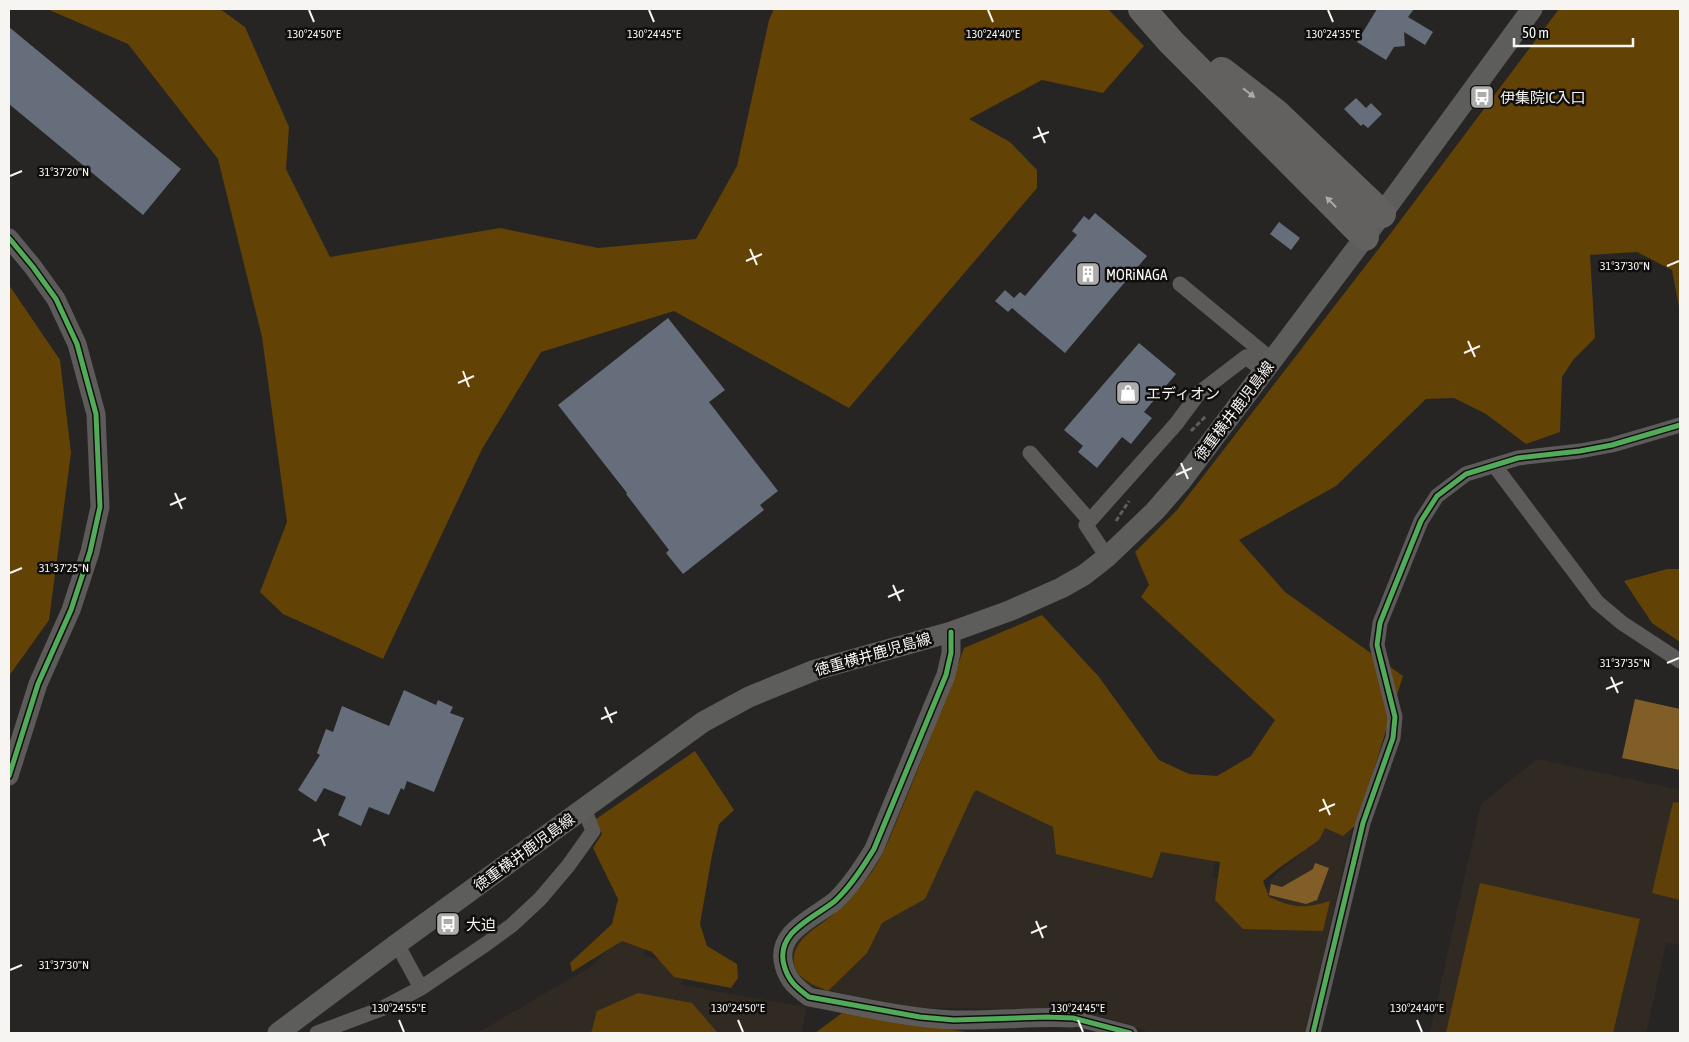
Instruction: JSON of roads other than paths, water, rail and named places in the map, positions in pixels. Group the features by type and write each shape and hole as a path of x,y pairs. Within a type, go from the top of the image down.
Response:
{"highway":[{"path":"1148,15 1275,112 1382,214"},
{"path":"1148,15 1171,42 1365,237"}],"main road":[{"name":"徳重横井鹿児島線","path":"278,1033 397,944 703,722 748,697 815,670 951,632 1008,612 1061,588 1084,575 1103,550 1155,511 1182,480 1365,237 1532,9"}],"street":[{"path":"9,238 34,267 56,299 77,344 96,414 100,507 90,552 71,610 38,684 9,776"},
{"path":"1180,284 1268,366"},
{"path":"1103,550 1086,525 1176,424 1199,394 1246,357 1268,366"},
{"path":"1314,1033 1363,823 1392,738 1395,717 1378,645 1380,623 1420,521 1437,496 1466,474 1518,458 1612,445 1680,425"},
{"path":"1030,452 1090,521"},
{"path":"1494,465 1597,602 1622,623 1680,661"},
{"path":"951,632 951,653 946,675 874,849 849,886 834,901 796,929 786,941 782,956 786,974 795,987 809,997 920,1017 954,1020 1073,1018 1130,1033"},
{"path":"318,1033 381,1010 422,988 512,925 540,899 568,866 593,831 584,809"},
{"path":"397,944 422,988"},
{"path":"299,1017 312,1033"}],"place":[{"name":"伊集院IC入口","path":"1482,97"},
{"name":"MORiNAGA","path":"1088,274"},
{"name":"エディオン","path":"1128,393"},
{"name":"大迫","path":"448,924"}]}
